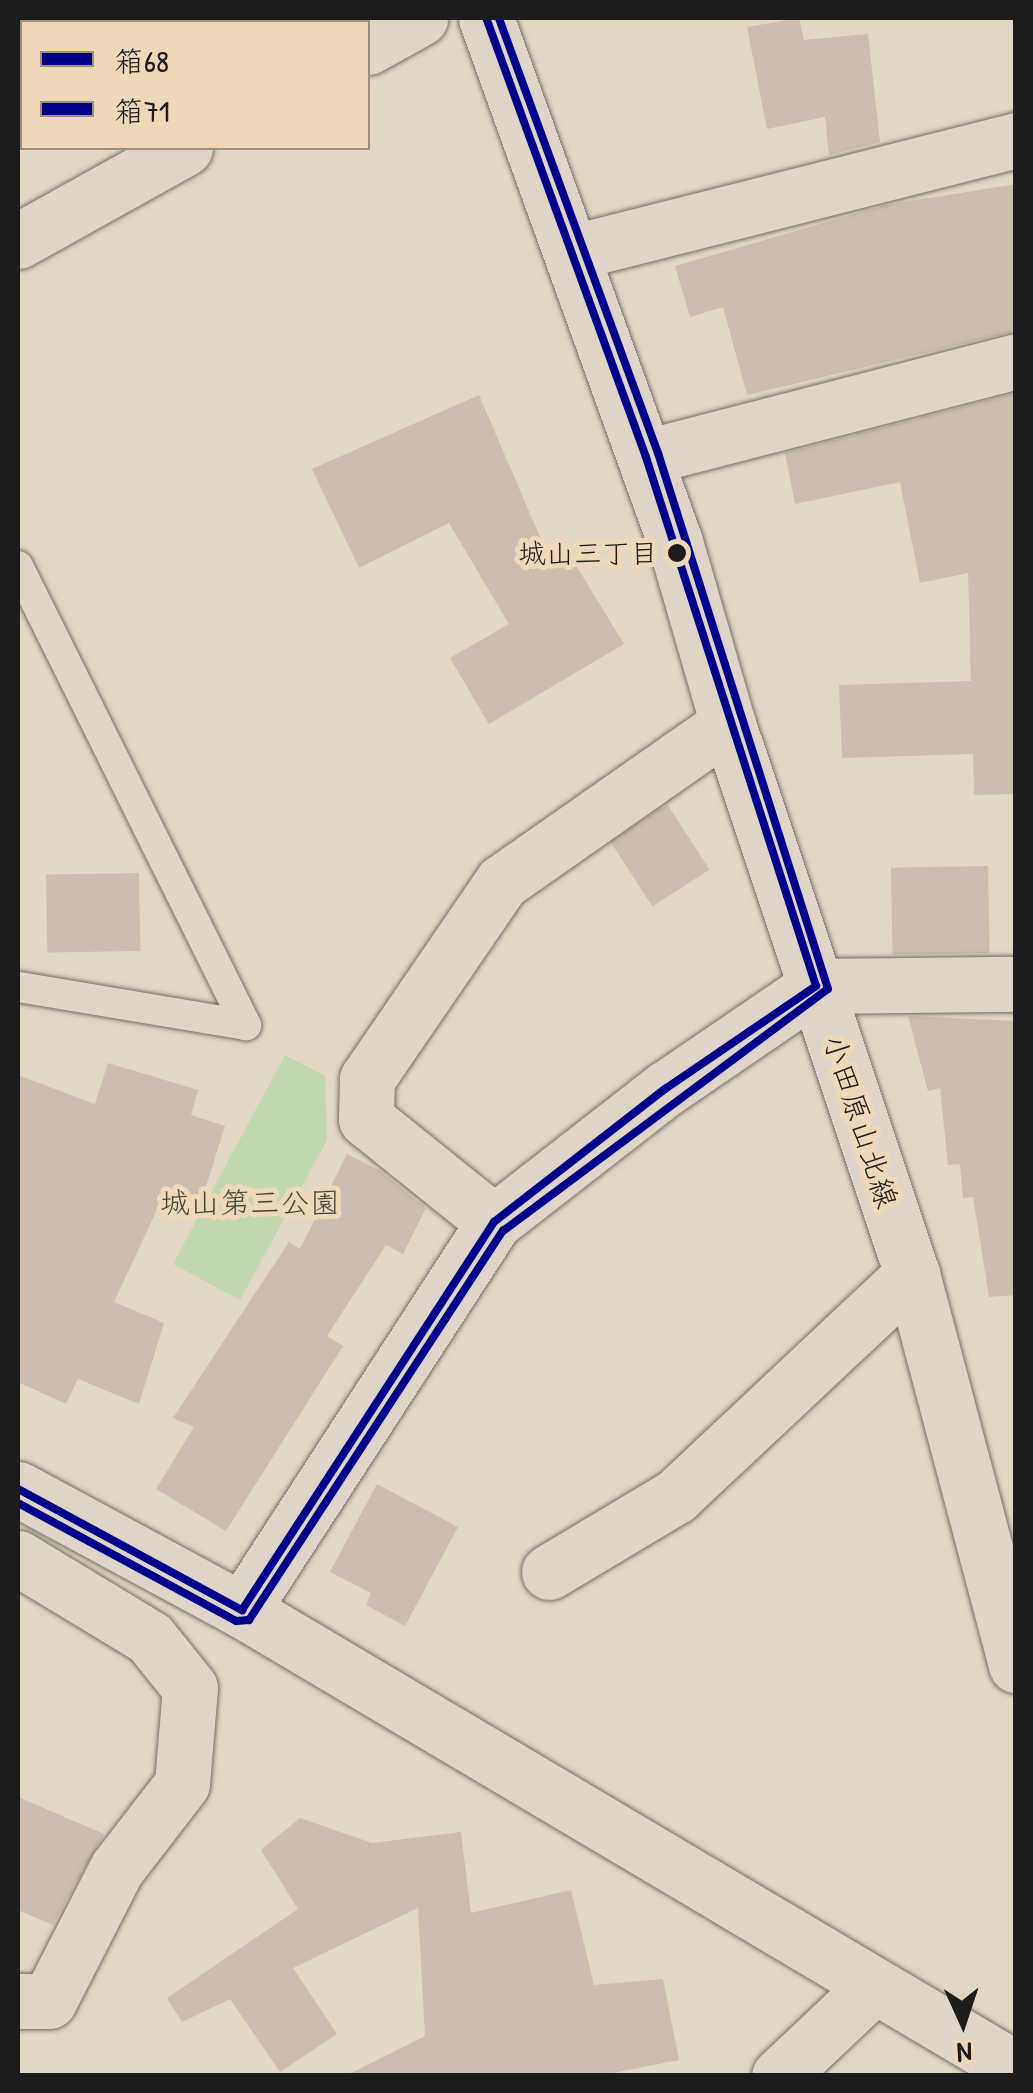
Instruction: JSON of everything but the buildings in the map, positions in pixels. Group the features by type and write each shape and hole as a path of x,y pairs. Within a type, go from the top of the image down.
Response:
{"street":[{"path":"370,45 420,18"},
{"name":"小田原山北線","path":"486,18 646,457 728,724 912,1274 1016,1665"},
{"path":"574,252 1016,140"},
{"path":"18,241 182,150"},
{"path":"646,457 1016,361"},
{"path":"494,1222 366,1119 366,1080 502,882 728,724"},
{"path":"242,1610 494,1222 665,1089 816,986 1016,984"},
{"path":"549,1572 676,1496 912,1274"},
{"path":"18,1489 242,1610 1016,2070"},
{"path":"18,1558 150,1638 190,1688 182,1784 117,1868 50,2001 18,2000"},
{"path":"779,2076 873,1986"}],"lane":[{"path":"18,566 246,1025 18,988"}],"green space":[{"name":"城山第三公園","path":"285,1055 325,1076 327,1140 240,1300 173,1264"}],"transit line":[{"name":"箱68","path":"18,1489 242,1610 494,1222 665,1089 816,986 646,457 486,18"},
{"name":"箱71","path":"18,1503 236,1621 249,1620 503,1231 828,989 658,453 499,18"}],"place":[{"name":"城山三丁目","path":"677,553"}]}
